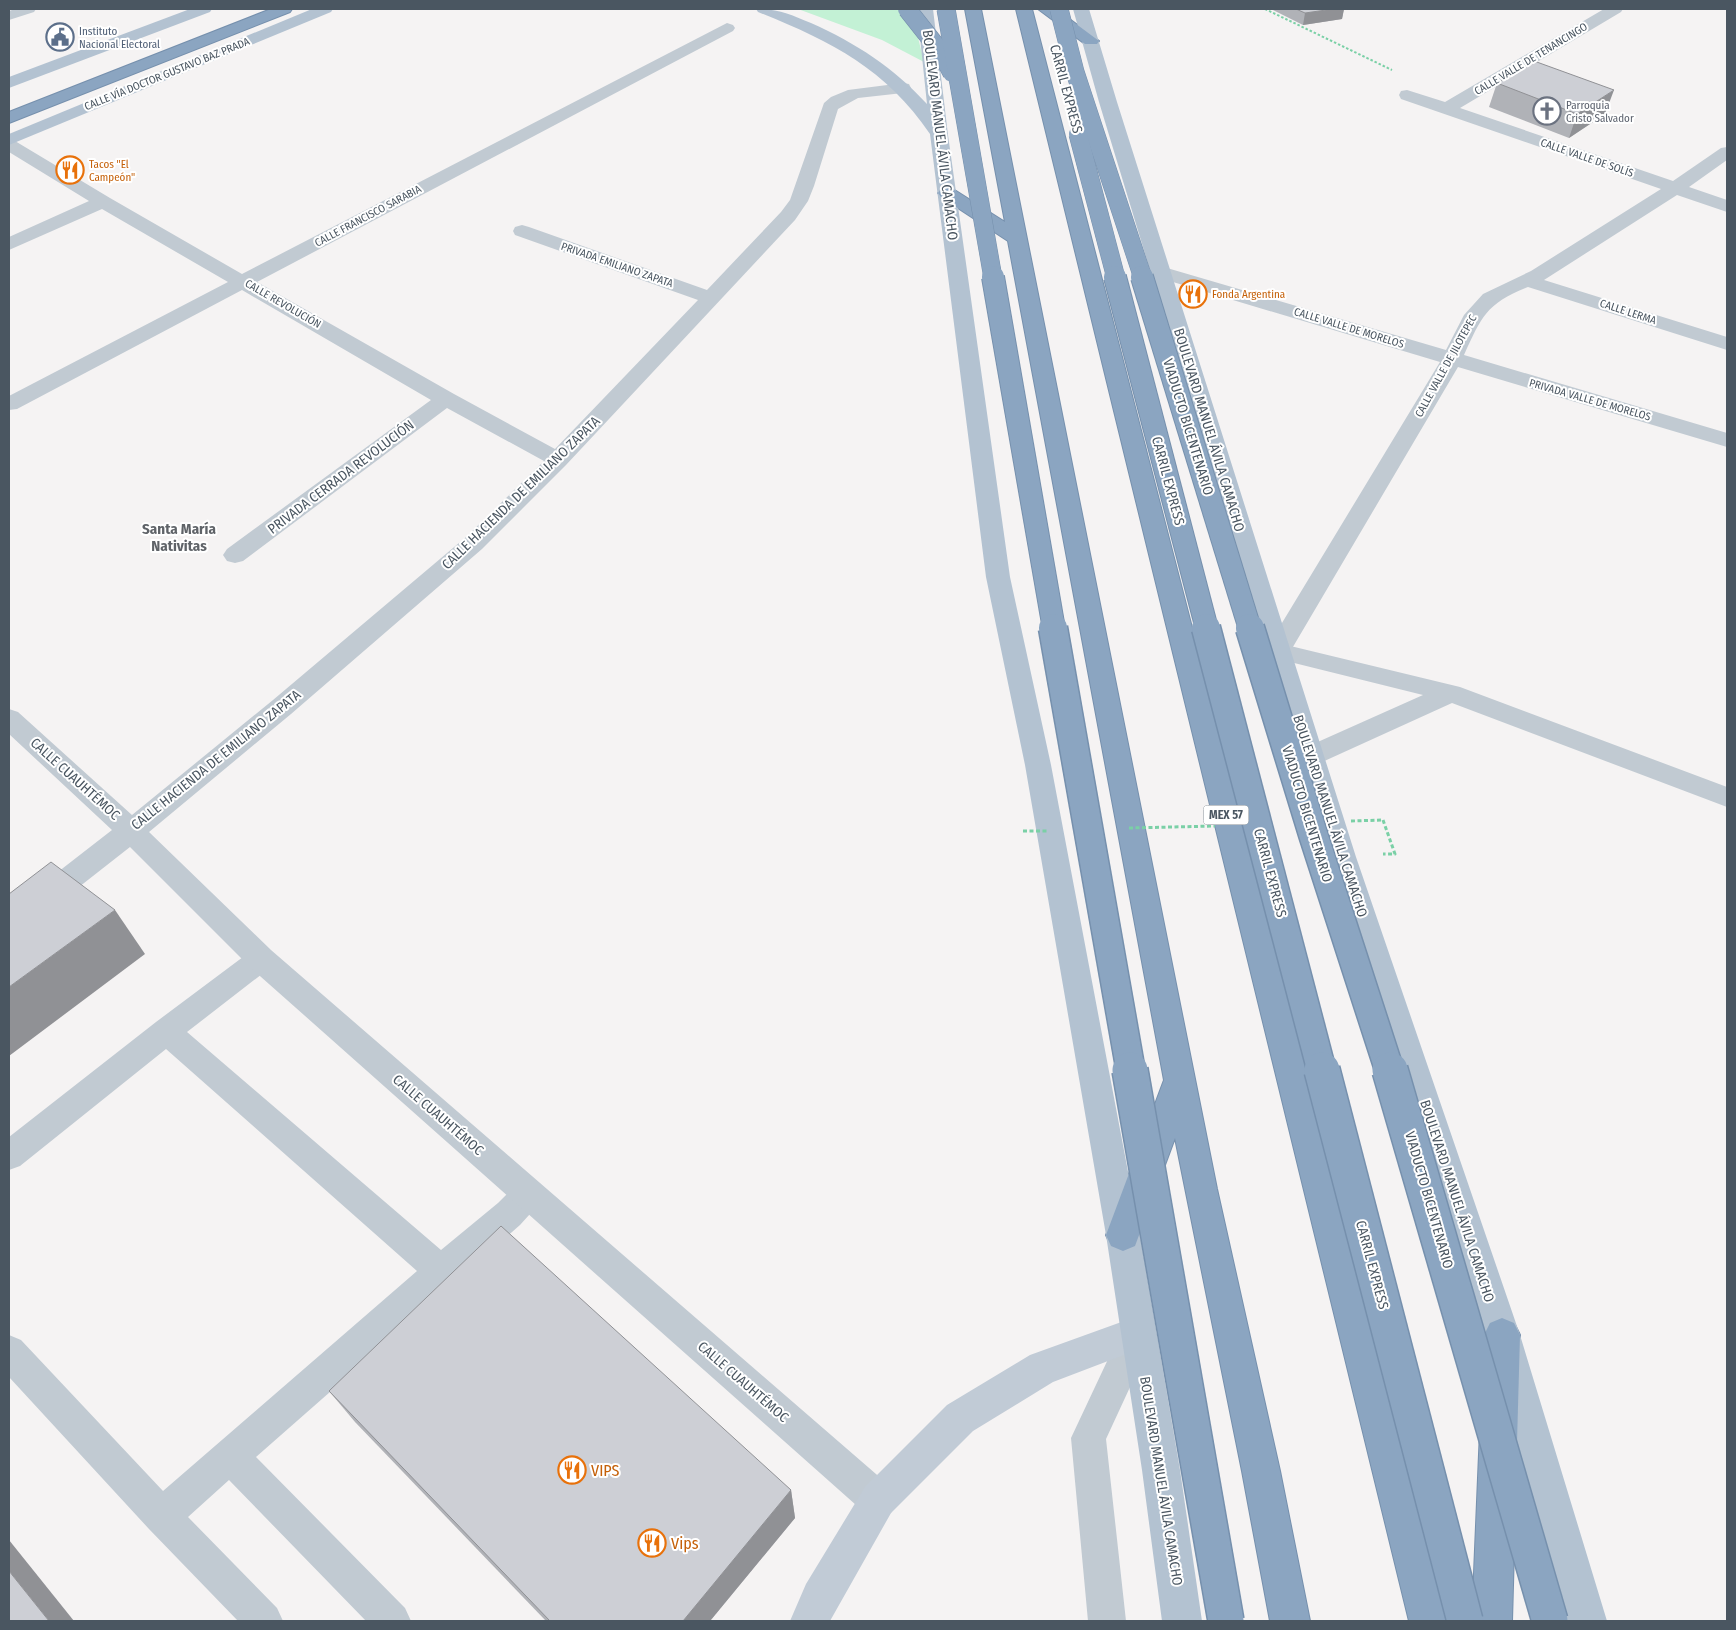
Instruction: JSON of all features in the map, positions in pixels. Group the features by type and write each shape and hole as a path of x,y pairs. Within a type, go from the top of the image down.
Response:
{"highway":[{"path":"9,118 284,9"},
{"path":"907,9 941,52 951,71 958,77"},
{"path":"946,9 1226,1621"},
{"path":"973,9 1201,1189 1262,1471 1290,1621"},
{"name":"MEX 57","path":"1024,9 1429,1621"},
{"path":"1046,9 1091,41"},
{"name":"CARRIL EXPRESS","path":"1046,9 1465,1621"},
{"name":"VIADUCTO BICENTENARIO","path":"1059,9 1075,72 1122,211 1312,834 1401,1104 1550,1621"},
{"path":"947,193 1017,238"},
{"path":"1123,1235 1180,1080"},
{"path":"1492,1621 1502,1336"}],"main road":[{"path":"9,83 204,9"},
{"name":"CALLE VÍA DOCTOR GUSTAVO BAZ PRADA","path":"9,140 325,9"},
{"path":"764,9 813,29 839,42 878,66 903,88 928,116 939,135"},
{"name":"BOULEVARD MANUEL ÁVILA CAMACHO","path":"925,9 939,135 998,577 1039,775 1123,1235 1161,1470 1182,1621"},
{"name":"BOULEVARD MANUEL ÁVILA CAMACHO","path":"1081,9 1160,272 1342,857 1502,1336 1588,1621"},
{"path":"810,1621 820,1598 878,1500 960,1418 1043,1368 1138,1333"}],"street":[{"name":"CALLE VALLE DE TENANCINGO","path":"1446,109 1615,9"},
{"name":"CALLE FRANCISCO SARABIA","path":"9,404 727,28"},
{"name":"CALLE HACIENDA DE EMILIANO ZAPATA","path":"9,926 131,831 282,707 474,543 558,460 788,216 799,201 830,107 838,99 852,94 903,88"},
{"name":"CALLE VALLE DE SOLÍS","path":"1407,95 1727,206"},
{"name":"CALLE REVOLUCIÓN","path":"9,145 103,202 446,399 558,460"},
{"name":"CALLE VALLE DE JILOTEPEC","path":"1278,651 1452,359 1476,312 1485,302 1499,293 1528,281 1675,189 1727,152"},
{"path":"9,244 103,202"},
{"name":"PRIVADA EMILIANO ZAPATA","path":"522,231 712,298"},
{"name":"CALLE VALLE DE MORELOS","path":"1160,272 1452,359"},
{"name":"CALLE LERMA","path":"1528,281 1727,344"},
{"name":"PRIVADA VALLE DE MORELOS","path":"1452,359 1727,440"},
{"name":"PRIVADA CERRADA REVOLUCIÓN","path":"236,555 446,399"},
{"name":"CALLE CUAUHTÉMOC","path":"9,719 131,831 261,959 878,1500"}],"lane":[{"path":"9,16 29,9"},
{"path":"1278,651 1451,693 1727,797"},
{"path":"1311,756 1451,693"},
{"path":"9,1156 166,1031 261,959"},
{"path":"166,1031 441,1271"},
{"path":"162,1516 441,1271 509,1214 528,1194"},
{"path":"1106,1621 1088,1438 1138,1333"},
{"path":"9,1352 162,1516 264,1621"},
{"path":"230,1456 392,1621"}],"path":[{"path":"1265,9 1396,72"},
{"path":"1343,822 1383,820 1395,854"},
{"path":"1123,828 1223,825"},
{"path":"1024,831 1053,830"}],"green space":[{"path":"798,9 911,9 924,62 882,40"}],"building":[{"path":"1296,9 1333,9 1305,13"},
{"path":"1534,61 1614,90 1577,114 1497,83"},
{"path":"51,862 115,910 9,987 9,894"},
{"name":"VIPS","path":"501,1226 791,1490 683,1621 550,1621 329,1391"},
{"path":"9,1571 49,1621 9,1621"}],"place":[{"name":"Instituto Nacional Electoral","path":"60,37"},
{"name":"Parroquia Cristo Salvador","path":"1547,111"},
{"name":"Tacos \"El Campeón\"","path":"70,170"},
{"name":"Fonda Argentina","path":"1193,294"},
{"name":"VIPS","path":"572,1470"},
{"name":"Vips","path":"652,1543"}],"district":[{"name":"Santa María Nativitas","path":"179,538"}]}
